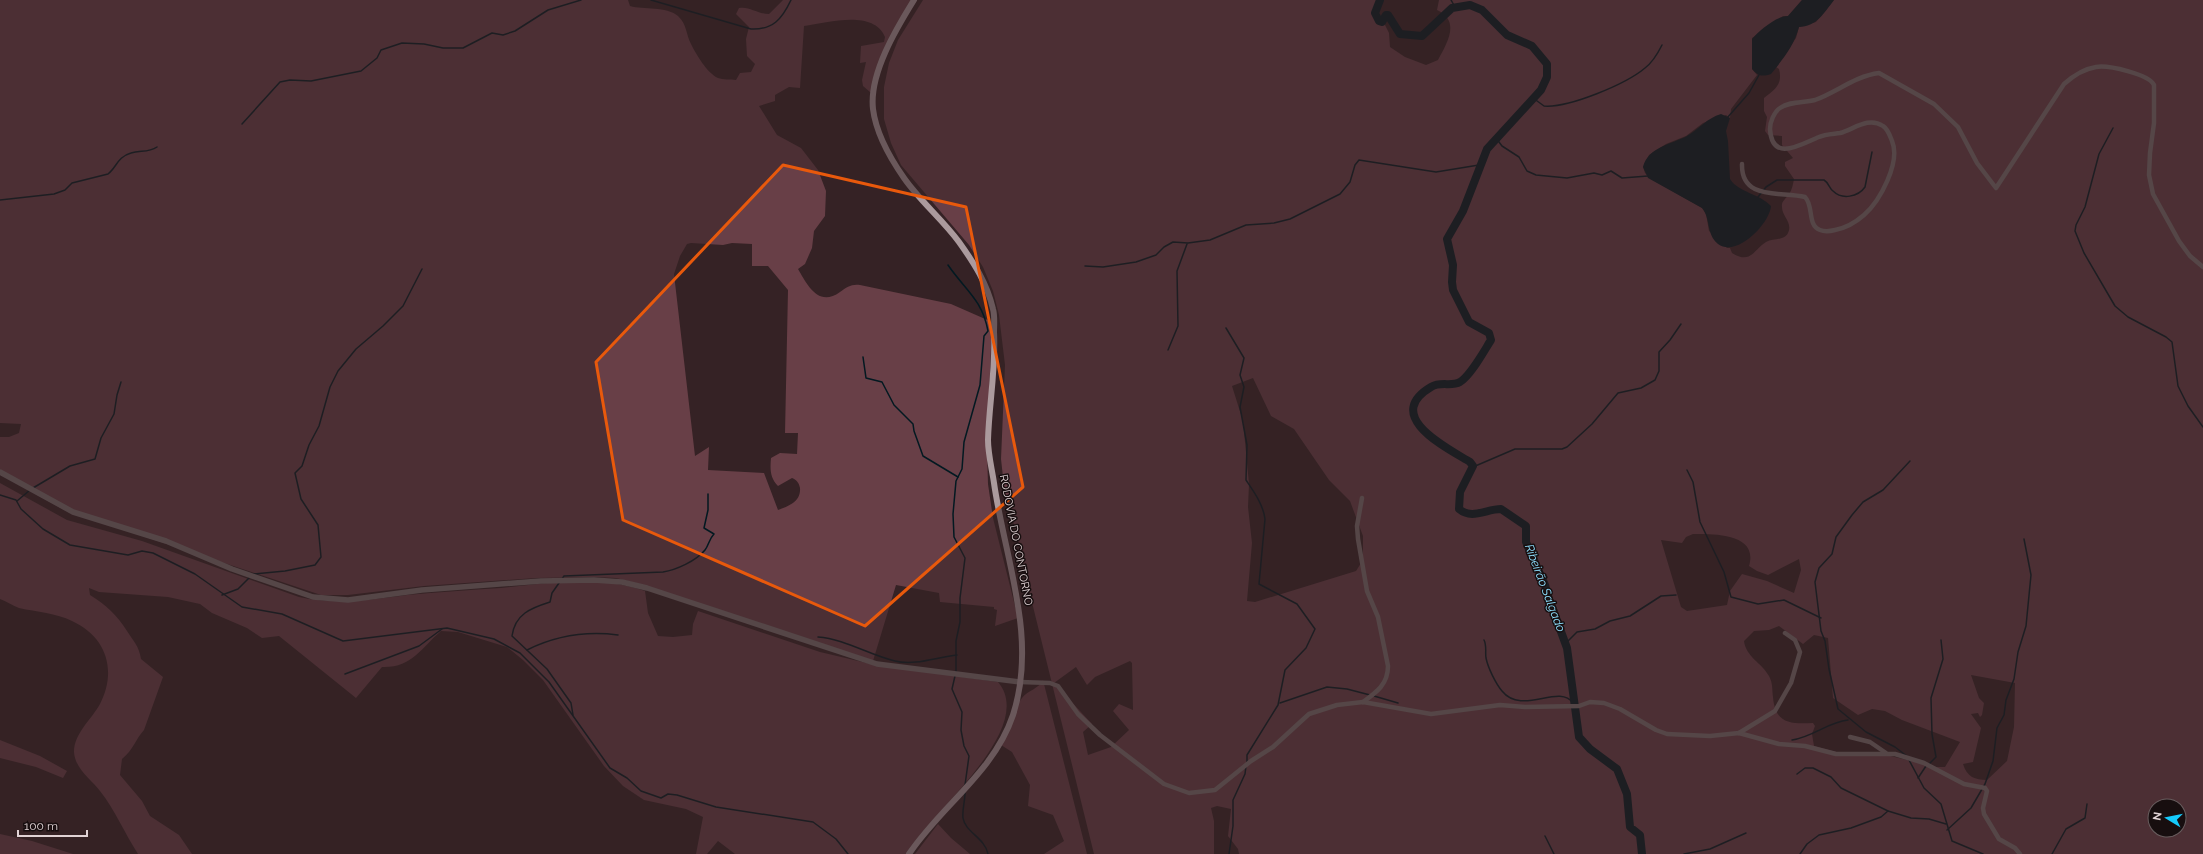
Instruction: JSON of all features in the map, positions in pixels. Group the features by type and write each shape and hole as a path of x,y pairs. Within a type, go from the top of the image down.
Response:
{"main road":[{"name":"RODOVIA DO CONTORNO","path":"909,854 922,835 983,768 999,746 1012,716 1020,682 1022,625 999,517 988,442 996,360 993,310 979,271 947,226 904,178 877,129 873,107 875,86 885,54 898,26 914,0"}],"street":[{"path":"1742,164 1744,179 1748,184 1756,189 1778,195 1806,196 1810,202 1811,220 1814,226 1828,232 1844,228 1864,215 1874,204 1888,178 1894,153 1894,145 1888,131 1883,126 1866,123 1852,126 1841,133 1818,137 1791,150 1782,149 1773,139 1770,129 1772,117 1778,109 1787,104 1814,100 1863,76 1879,73 1934,104 1958,127 1977,163 1996,188 2064,84 2072,76 2098,66 2120,69 2146,77 2152,81 2154,85 2154,123 2149,175 2153,194 2179,241 2190,256 2203,267"},
{"path":"0,472 73,512 166,541 232,569 313,597 348,600 422,590 541,581 594,580 622,582 648,588 877,664 1020,682 1050,683 1058,686 1078,714 1100,735 1164,784 1189,793 1215,790 1251,761 1273,747 1309,714 1337,705 1363,702 1431,714 1500,705 1521,707 1568,707 1579,706 1590,702 1604,703 1620,709 1656,730 1672,735 1710,736 1739,732 1772,714 1788,689 1800,652 1795,640 1785,633"},
{"path":"1362,498 1357,526 1366,591 1378,618 1388,666 1388,673 1383,685 1363,702"},
{"path":"1739,732 1778,744 1805,746 1836,754 1886,753 1924,763 1964,784 1985,788 1987,791 1983,808 1984,814 1999,839 2015,848 2020,854"},
{"path":"1850,737 1870,742 1886,753"}],"highlighted area":[{"path":"783,165 966,207 1023,487 865,626 623,520 596,362"}],"shaded area":[{"path":"0,0 628,0 630,6 661,9 678,16 685,26 689,41 706,68 718,78 736,80 740,73 751,72 755,64 747,56 746,39 749,27 736,14 739,8 747,8 769,14 783,0 914,0 884,52 875,93 870,92 863,86 862,80 866,62 860,63 861,46 884,42 885,37 879,28 871,23 860,20 837,21 804,26 800,88 789,87 775,95 775,101 759,106 777,135 801,148 818,170 826,191 825,216 814,231 812,248 805,264 798,269 809,287 814,292 819,296 832,296 849,286 860,285 951,304 992,322 987,450 988,484 993,518 1018,618 995,626 997,610 994,609 994,607 940,602 939,593 896,585 873,661 644,585 616,578 536,578 424,586 348,595 321,595 64,510 0,474 0,437 9,437 19,433 21,424 0,423","holes":["732,243 752,244 752,266 768,266 788,290 785,433 798,433 797,454 780,453 771,458 771,470 773,480 778,486 792,478 798,483 800,493 799,497 794,503 778,510 764,473 708,470 709,447 695,456 674,274 680,256 687,244 723,245"]},
{"path":"923,0 1379,0 1377,9 1389,33 1390,47 1405,57 1426,65 1438,60 1450,33 1449,20 1437,10 1439,0 1802,0 1788,16 1783,16 1752,38 1752,69 1757,75 1731,109 1730,118 1726,115 1703,123 1686,136 1666,144 1649,155 1643,167 1645,173 1651,179 1702,208 1706,214 1709,231 1727,248 1730,248 1732,253 1738,256 1748,257 1766,242 1786,236 1789,229 1788,223 1782,211 1782,205 1791,191 1794,179 1785,166 1785,162 1793,158 1782,145 1782,136 1768,135 1765,131 1767,117 1764,111 1764,98 1775,89 1779,83 1780,74 1779,69 1776,67 1796,38 1799,27 1816,22 1834,0 2203,0 2203,854 1239,854 1238,849 1228,836 1231,809 1217,806 1211,808 1214,821 1214,854 1094,854 1024,570 1016,531 1005,495 1001,459 1005,365 999,315 993,291 983,267 969,245 901,165 891,143 884,119 884,87 889,63 898,40","holes":["1253,378 1271,416 1294,429 1329,480 1350,501 1363,536 1363,560 1356,571 1255,602 1247,601 1252,543 1248,507 1249,484 1243,421 1232,386","1693,534 1712,534 1722,535 1741,541 1747,547 1750,555 1749,566 1768,575 1799,559 1801,570 1794,593 1767,581 1742,574 1730,591 1727,605 1687,611 1681,607 1661,540 1682,543 1686,537","1779,626 1803,644 1814,635 1828,638 1833,698 1858,715 1872,709 1885,711 1902,720 1960,742 1945,767 1936,767 1874,752 1840,753 1814,746 1812,734 1815,726 1813,723 1791,722 1781,717 1777,713 1774,706 1772,684 1770,679 1766,671 1751,656 1745,647 1744,641 1754,631 1769,630","1130,661 1132,663 1133,710 1119,704 1113,711 1129,730 1111,747 1088,755 1083,732 1092,724 1054,683 1076,667 1087,685 1095,677","1971,675 2015,683 2014,727 2007,761 1987,780 1972,777 1969,775 1963,764 1973,762 1981,728 1971,714 1978,713 1980,717 1982,715 1984,703 1979,698"]},
{"path":"0,483 67,520 142,541 299,597 326,601 353,601 407,595 573,582 610,583 628,586 645,591 648,613 658,636 673,637 692,635 693,624 698,611 820,652 871,664 998,682 1006,701 1004,723 992,747 975,771 918,837 906,854 735,854 718,841 707,854 696,854 703,817 686,809 644,800 623,786 604,766 543,680 523,660 507,647 458,632 441,631 409,661 382,667 356,698 279,636 262,638 247,628 212,613 200,604 168,597 99,592 89,588 90,595 111,611 123,625 138,647 141,659 163,677 144,730 129,752 122,759 120,775 142,801 150,816 179,835 192,854 138,854 105,798 80,769 75,758 75,745 80,732 97,710 105,692 108,679 108,667 106,656 101,646 94,636 84,628 66,618 53,614 19,608 0,599"},
{"path":"1043,680 1087,854 1044,854 1064,841 1053,815 1028,806 1030,785 1012,752 1001,745 1018,703"},
{"path":"0,740 40,756 67,771 63,778 36,767 0,758"},
{"path":"938,824 951,838 970,854 915,854"},
{"path":"0,834 32,841 73,854 0,854"}],"water":[{"path":"1802,0 1834,0 1815,22 1810,25 1799,27 1797,34 1784,58 1771,74 1763,76 1756,73 1752,69 1752,39 1773,21 1778,18 1788,16"},
{"path":"1721,114 1730,118 1726,131 1730,179 1734,184 1761,198 1771,206 1765,221 1751,237 1743,243 1726,247 1718,244 1714,240 1710,231 1707,217 1702,208 1648,178 1643,167 1646,160 1655,151 1687,136 1711,118"}],"waterway":[{"path":"242,124 280,82 290,80 311,81 361,71 377,58 381,50 402,43 424,44 443,48 463,48 492,33 503,35 515,31 548,10 581,0"},
{"path":"651,0 751,29 765,28 776,22 784,13 791,0"},
{"name":"Ribeirão Salgado","path":"1380,0 1375,13 1379,21 1382,22 1386,15 1388,15 1400,34 1422,36 1452,8 1470,5 1482,10 1507,35 1532,46 1547,64 1547,77 1541,90 1487,149 1463,211 1447,239 1453,265 1453,290 1469,322 1489,333 1491,340 1464,379 1453,384 1438,384 1431,387 1418,398 1413,409 1416,420 1424,430 1435,440 1470,462 1473,466 1460,492 1459,509 1469,514 1501,509 1526,526 1526,542 1545,585 1567,648 1579,737 1590,749 1617,769 1627,794 1630,827 1640,835 1642,854"},
{"path":"1451,0 1455,7"},
{"path":"1533,98 1544,106 1555,106 1597,94 1625,81 1648,66 1662,45"},
{"path":"1727,118 1749,93 1759,75"},
{"path":"2113,128 2099,154 2085,207 2076,225 2075,231 2084,253 2115,306 2128,317 2166,337 2172,342 2178,386 2188,406 2203,427"},
{"path":"1496,138 1502,146 1519,157 1527,171 1536,175 1567,178 1594,173 1602,175 1611,171 1622,178 1648,176"},
{"path":"0,200 54,194 65,190 72,183 108,174 126,155 157,147"},
{"path":"1758,197 1766,187 1777,180 1824,180 1837,194 1841,196 1854,195 1865,187 1872,152"},
{"path":"1085,266 1103,267 1136,262 1156,255 1164,247 1173,242 1188,243 1210,240 1246,225 1274,223 1290,219 1340,194 1350,182 1355,165 1359,160 1436,172 1479,165"},
{"path":"1168,350 1178,326 1177,271 1187,244"},
{"path":"948,265 972,295 982,311 988,331 984,336 980,385 964,442 962,469 956,481 953,514 954,537 965,558 960,598 960,622 956,641 956,673"},
{"path":"253,574 285,571 315,565 321,557 318,525 301,499 295,473 302,466 309,445 319,426 330,387 338,371 356,349 383,326 403,306 422,269"},
{"path":"1473,467 1515,449 1562,449 1567,447 1592,424 1618,393 1641,388 1655,380 1659,371 1659,352 1670,340 1681,324"},
{"path":"1226,328 1244,358 1240,375 1244,387 1240,407 1247,445 1246,480 1260,503 1265,519 1259,584 1297,604 1315,629 1306,648 1285,670 1278,705 1247,755 1247,763"},
{"path":"863,357 866,378 882,382 894,405 913,424 923,456 958,477"},
{"path":"33,488 70,466 95,459 101,438 114,414 121,382"},
{"path":"1908,757 1895,747 1866,732 1838,709 1829,669 1825,641 1821,631 1815,582 1819,568 1832,554 1836,537 1852,515 1863,502 1883,490 1910,461"},
{"path":"1687,470 1693,482 1700,522 1724,572 1731,597 1758,604 1784,600 1821,618"},
{"path":"17,501 30,490"},
{"path":"562,579 564,576 663,572 680,567 691,561 705,550 714,534 704,528 708,510 708,494"},
{"path":"0,495 16,500 21,509 43,529 70,545 128,555 142,551 153,553 195,574 242,607 282,614 343,641 447,628 494,639 520,653 549,682 610,768 627,778 641,791 661,798 668,794 677,795 716,807 813,822 836,839 848,854"},
{"path":"1947,830 1971,808 1985,784 1993,761 1997,728 2004,715 2006,700 2014,679 2018,652 2026,626 2031,575 2024,539"},
{"path":"222,595 238,589 250,577"},
{"path":"559,583 552,593 550,602 536,607 520,617 514,628 512,636 547,669 571,703 573,715"},
{"path":"1566,643 1577,632 1595,629 1610,621 1630,616 1661,596 1676,595"},
{"path":"345,674 419,646 442,629"},
{"path":"527,650 549,641 583,634 618,635"},
{"path":"818,637 838,641 895,661 918,662 957,655"},
{"path":"1484,640 1486,658 1490,671 1502,691 1510,698 1520,701 1530,701 1559,696 1567,698 1573,703"},
{"path":"1929,764 1936,757 1932,734 1931,698 1943,659 1941,640"},
{"path":"955,676 952,689 962,712 961,730 964,746 969,756 965,785"},
{"path":"1280,703 1327,687 1347,689 1370,695"},
{"path":"1374,696 1398,703"},
{"path":"1792,740 1807,736 1841,721 1848,720"},
{"path":"1909,760 1924,788 1941,804 1952,841 1983,854"},
{"path":"1229,854 1233,826 1233,800 1245,774 1246,766"},
{"path":"1918,778 1926,766"},
{"path":"1797,774 1805,768 1813,768 1831,777 1841,788 1888,811 1911,818 1929,819 1946,824"},
{"path":"965,793 963,818 967,827 983,844 988,854"},
{"path":"2052,854 2066,829 2085,818 2087,804"},
{"path":"1800,854 1807,844 1819,835 1851,828 1881,817 1888,811"},
{"path":"1684,854 1710,849 1746,833"},
{"path":"1545,836 1554,854"}]}
